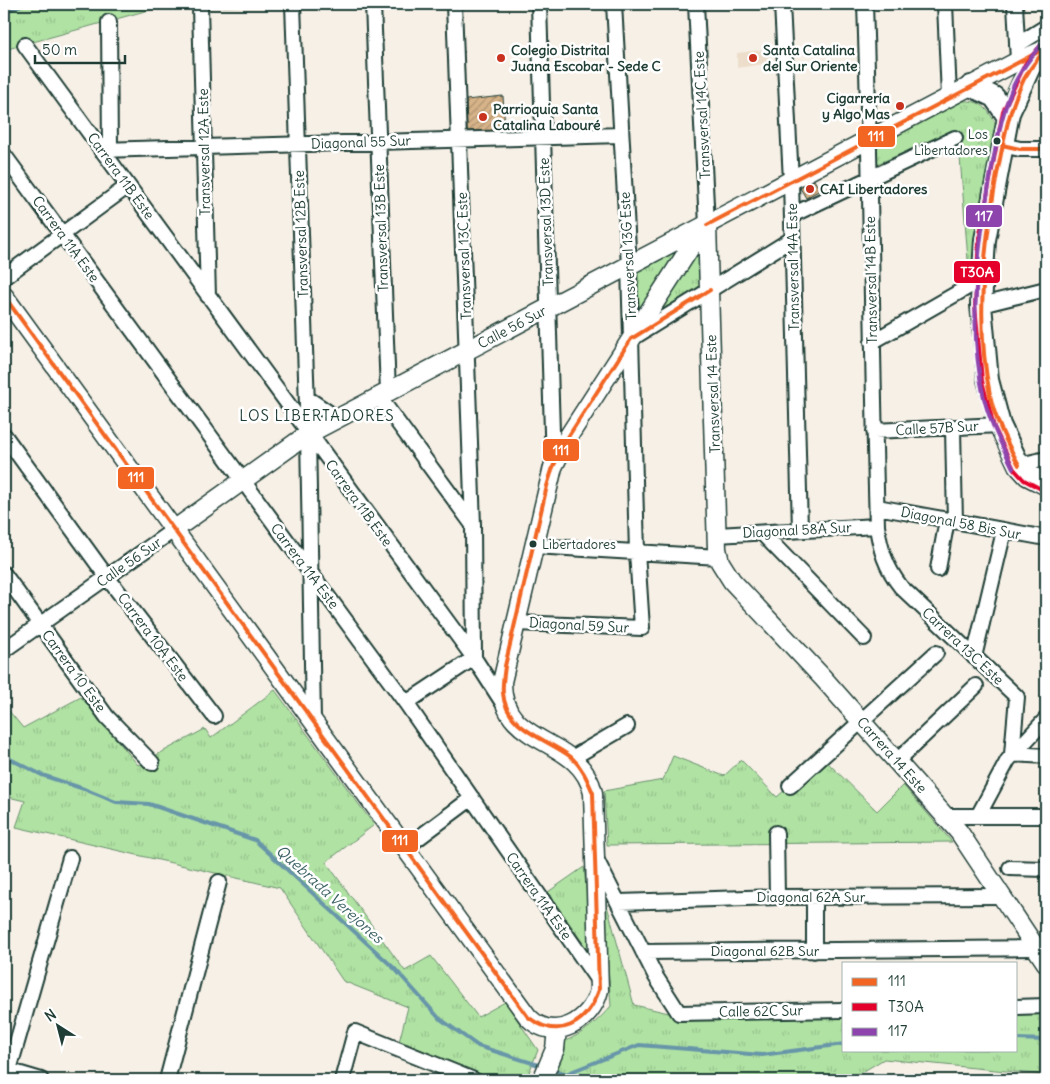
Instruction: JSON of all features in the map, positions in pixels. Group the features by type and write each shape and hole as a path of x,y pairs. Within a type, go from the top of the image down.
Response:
{"main road":[{"path":"1046,49 1030,67 1021,82 1008,117 985,240 981,304 988,380 1000,425 1019,465 1028,475 1046,484"},
{"path":"971,86 994,97 1008,117"}],"street":[{"name":"Transversal 12B Este","path":"293,4 307,398 313,720"},
{"name":"Transversal 13B Este","path":"373,4 383,394"},
{"name":"Transversal 13C Este","path":"454,4 468,350 473,525 474,658"},
{"name":"Transversal 13D Este","path":"503,703 502,682 553,466 539,4"},
{"name":"Transversal 13G Este","path":"614,4 629,266 637,552 642,628"},
{"name":"Transversal 14C Este","path":"696,4 707,225"},
{"name":"Transversal 14A Este","path":"782,4 791,181 800,530"},
{"name":"Transversal 14B Este","path":"865,4 870,139 872,342 877,526"},
{"path":"945,4 950,97"},
{"path":"1015,4 1017,53"},
{"name":"Transversal 12A Este","path":"200,7 208,296"},
{"path":"106,149 109,22"},
{"name":"Calle 56 Sur","path":"4,650 308,434 971,86 1017,53 1046,27"},
{"name":"Carrera 11B Este","path":"25,44 106,149 128,186 474,658 512,719 572,758 584,770 591,785 599,982"},
{"name":"Calle 56 Sur","path":"1017,53 1046,49"},
{"name":"Diagonal 55 Sur","path":"106,149 621,134"},
{"path":"792,215 955,138"},
{"path":"1002,146 1020,149 1046,149"},
{"name":"Carrera 11A Este","path":"4,155 406,703 599,982"},
{"path":"4,277 61,233 128,186"},
{"name":"Transversal 14 Este","path":"707,225 719,560"},
{"path":"553,466 568,437 688,251 707,225"},
{"path":"631,339 792,239"},
{"path":"872,342 982,279"},
{"path":"981,304 1046,290"},
{"path":"4,296 528,1017 539,1026 557,1029 574,1024 586,1016 595,1004 599,982"},
{"path":"383,394 473,525"},
{"path":"307,398 338,419"},
{"name":"Calle 57B Sur","path":"874,431 953,429 1000,425"},
{"path":"938,569 951,521 953,429"},
{"name":"Carrera 10A Este","path":"4,435 107,577 214,716"},
{"path":"1019,465 1046,459"},
{"name":"Diagonal 58 Bis Sur","path":"876,507 1046,538"},
{"name":"Diagonal 58A Sur","path":"717,535 877,526"},
{"name":"Carrera 13C Este","path":"877,526 880,548 894,578 908,595 1017,697 1012,754"},
{"path":"974,656 1004,531"},
{"path":"762,533 864,638"},
{"path":"534,546 637,552 719,560"},
{"name":"Carrera 14 Este","path":"719,560 732,581 946,816 1042,955"},
{"name":"Carrera 10 Este","path":"4,574 107,717 152,763"},
{"name":"Diagonal 59 Sur","path":"516,623 642,628"},
{"path":"790,786 936,652"},
{"path":"406,703 474,658"},
{"path":"897,761 976,686"},
{"path":"978,816 1012,754 1046,719"},
{"path":"572,758 627,726"},
{"path":"1012,754 1046,756"},
{"path":"405,848 472,798"},
{"path":"946,816 1046,816"},
{"path":"776,833 777,897"},
{"path":"594,856 619,902 642,952"},
{"path":"41,1080 6,1069 70,858"},
{"path":"1010,868 1046,869"},
{"path":"167,1080 219,882"},
{"name":"Diagonal 62A Sur","path":"619,902 777,897 1003,896"},
{"path":"814,897 814,951"},
{"name":"Diagonal 62B Sur","path":"642,952 814,951 847,957 1042,955"},
{"name":"Calle 62C Sur","path":"642,952 679,1013 842,1010"},
{"path":"1018,1007 1046,1006"},
{"path":"542,1080 551,1060 557,1029"},
{"path":"342,1080 355,1032 474,1080"}],"shaded area":[{"name":"Santa Catalina del Sur Oriente","path":"768,49 770,63 737,68 737,53"}],"green space":[{"path":"4,4 303,4 156,8 4,50"},
{"path":"963,101 980,104 987,110 996,125 974,271 969,273 958,131 877,164 875,145"},
{"path":"701,239 702,286 653,318"},
{"path":"685,242 640,313 636,270"},
{"path":"275,690 374,825 326,862 405,971 431,956 478,1017 505,1002 538,1050 526,1080 495,1080 399,1042 408,1007 343,981 280,888 16,827 25,801 4,796 4,705 23,728 81,697 138,765 205,729 211,738"},
{"path":"673,756 724,776 741,760 777,797 822,757 877,811 903,785 952,842 607,845 604,791 663,780"},
{"path":"584,867 593,958 548,892"},
{"path":"602,887 634,1005 686,1017 842,1013 842,1052 1018,1052 1018,1011 1046,1010 1046,1075 884,1059 849,1080 553,1080 563,1042 589,1027 611,1006"}],"building":[{"name":"Parrioquia Santa Catalina Labouré","path":"503,96 505,130 467,131 466,100"},
{"name":"CAI Libertadores","path":"814,180 820,190 806,198 800,188"}],"waterway":[{"path":"4,12 24,4"},
{"name":"Quebrada Verejones","path":"4,756 42,775 116,802 149,804 255,840 395,969 439,1018 478,1046 542,1066"},
{"path":"1018,1039 1046,1040"},
{"path":"568,1073 639,1045 762,1055 842,1044"},
{"name":"Quebrada Verejones","path":"551,1069 567,1074 620,1080"}],"transit line":[{"name":"T30A","path":"1041,45 1025,64 1003,111 979,239 975,305 982,381 994,427 1014,469 1024,480 1043,490"},
{"name":"117","path":"1013,468 993,425 984,398 976,342 976,286 986,201 1002,120 1015,83 1041,45"},
{"name":"111","path":"707,225 1046,48"},
{"name":"111","path":"1019,465 998,422 990,395 985,368 983,340 983,284 992,201 1008,120 1024,79 1046,49"},
{"name":"111","path":"1002,145 1020,149 1046,149"},
{"name":"111","path":"4,296 528,1017 550,1028 561,1028 579,1020 594,1002 599,990 593,793 581,769 571,757 529,732 511,716 503,693 505,666 547,486 553,467 568,437 631,339 710,290"}],"place":[{"name":"Colegio Distrital Juana Escobar - Sede C","path":"501,58"},
{"name":"Santa Catalina del Sur Oriente","path":"753,58"},
{"name":"Cigarrería y Algo Mas","path":"900,106"},
{"name":"Parrioquia Santa Catalina Labouré","path":"483,117"},
{"name":"Los Libertadores","path":"997,141"},
{"name":"CAI Libertadores","path":"810,189"},
{"name":"Libertadores","path":"533,544"}],"district":[{"name":"LOS LIBERTADORES","path":"317,415"}]}
